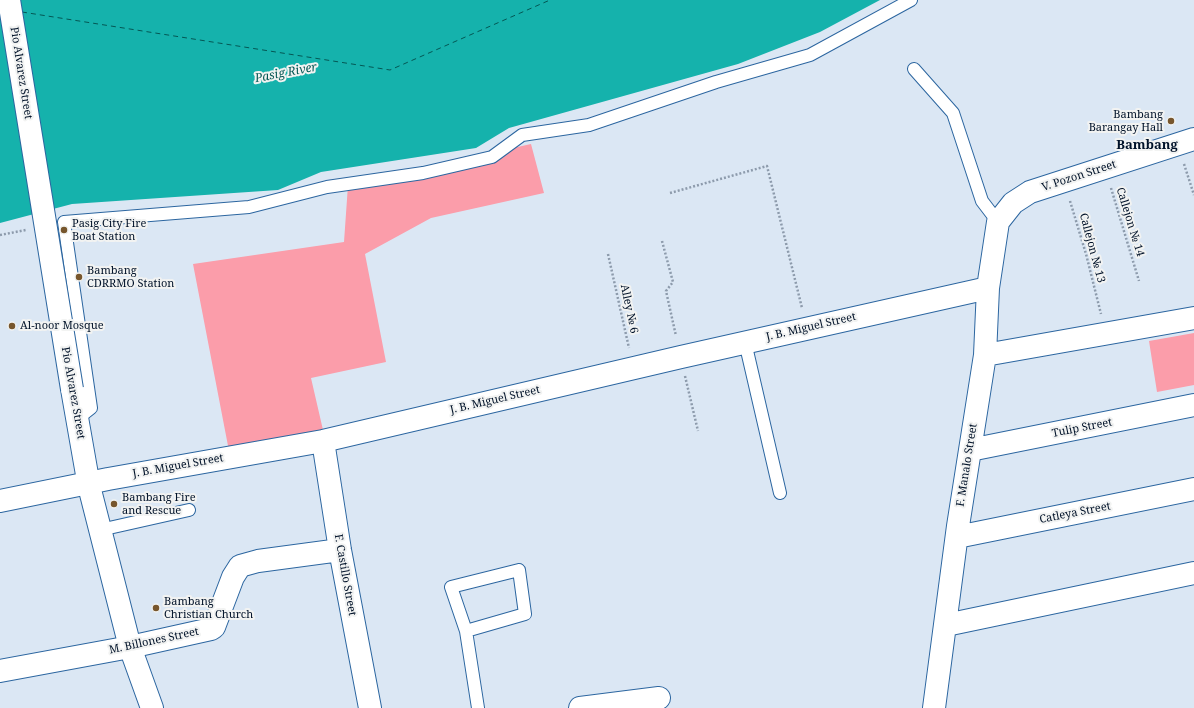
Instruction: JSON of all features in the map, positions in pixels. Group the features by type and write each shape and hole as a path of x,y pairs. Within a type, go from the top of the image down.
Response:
{"street":[{"name":"Pio Alvarez Street","path":"9,0 88,483 130,647 152,708"},
{"name":"V. Pozon Street","path":"998,222 1013,203 1030,192 1186,142"},
{"name":"F. Manalo Street","path":"934,708 957,536 985,355 988,288 998,222"},
{"name":"J. B. Miguel Street","path":"0,501 88,483 323,440 745,342 988,288"},
{"path":"985,355 1194,318"},
{"name":"Tulip Street","path":"970,450 1194,406"},
{"name":"F. Castillo Street","path":"323,440 340,550 370,708"},
{"name":"Catleya Street","path":"957,536 1194,488"},
{"name":"M. Billones Street","path":"0,671 130,647 211,629 214,627 233,577 240,566 258,561 340,550"},
{"path":"946,625 1194,573"},
{"path":"580,708 659,698"}],"lane":[{"path":"77,419 91,408 64,222 249,207 327,187 423,172 492,157 522,134 589,125 716,82 810,55 911,0"},
{"path":"914,69 953,113 982,201 998,222"},
{"path":"745,342 780,493"},
{"path":"100,530 189,510"},
{"path":"466,631 526,614 519,570 451,587 466,631 478,708"}],"path":[{"path":"1186,142 1194,195"},
{"path":"670,193 767,166 807,328"},
{"name":"Callejon № 14","path":"1105,168 1139,281"},
{"name":"Callejon № 13","path":"1064,181 1086,254 1102,320"},
{"name":"Alley № 6","path":"608,254 633,368"}],"shaded area":[{"path":"531,144 544,193 431,218 365,254 386,362 311,378 323,430 229,451 193,264 344,242 348,185"},
{"path":"1194,333 1194,385 1157,392 1149,341"}],"water":[{"name":"Pasig River","path":"0,0 880,0 820,32 738,64 509,128 476,148 321,172 278,190 72,204 0,223"}],"ferry route":[{"path":"22,12 390,70 550,0"}],"place":[{"name":"Bambang Barangay Hall","path":"1171,121"},
{"name":"Pasig City Fire Boat Station","path":"64,230"},
{"name":"Bambang CDRRMO Station","path":"79,277"},
{"name":"Al-noor Mosque","path":"12,326"},
{"name":"Bambang Fire and Rescue","path":"114,504"},
{"name":"Bambang Christian Church","path":"156,608"}],"district":[{"name":"Bambang","path":"1147,145"}]}
